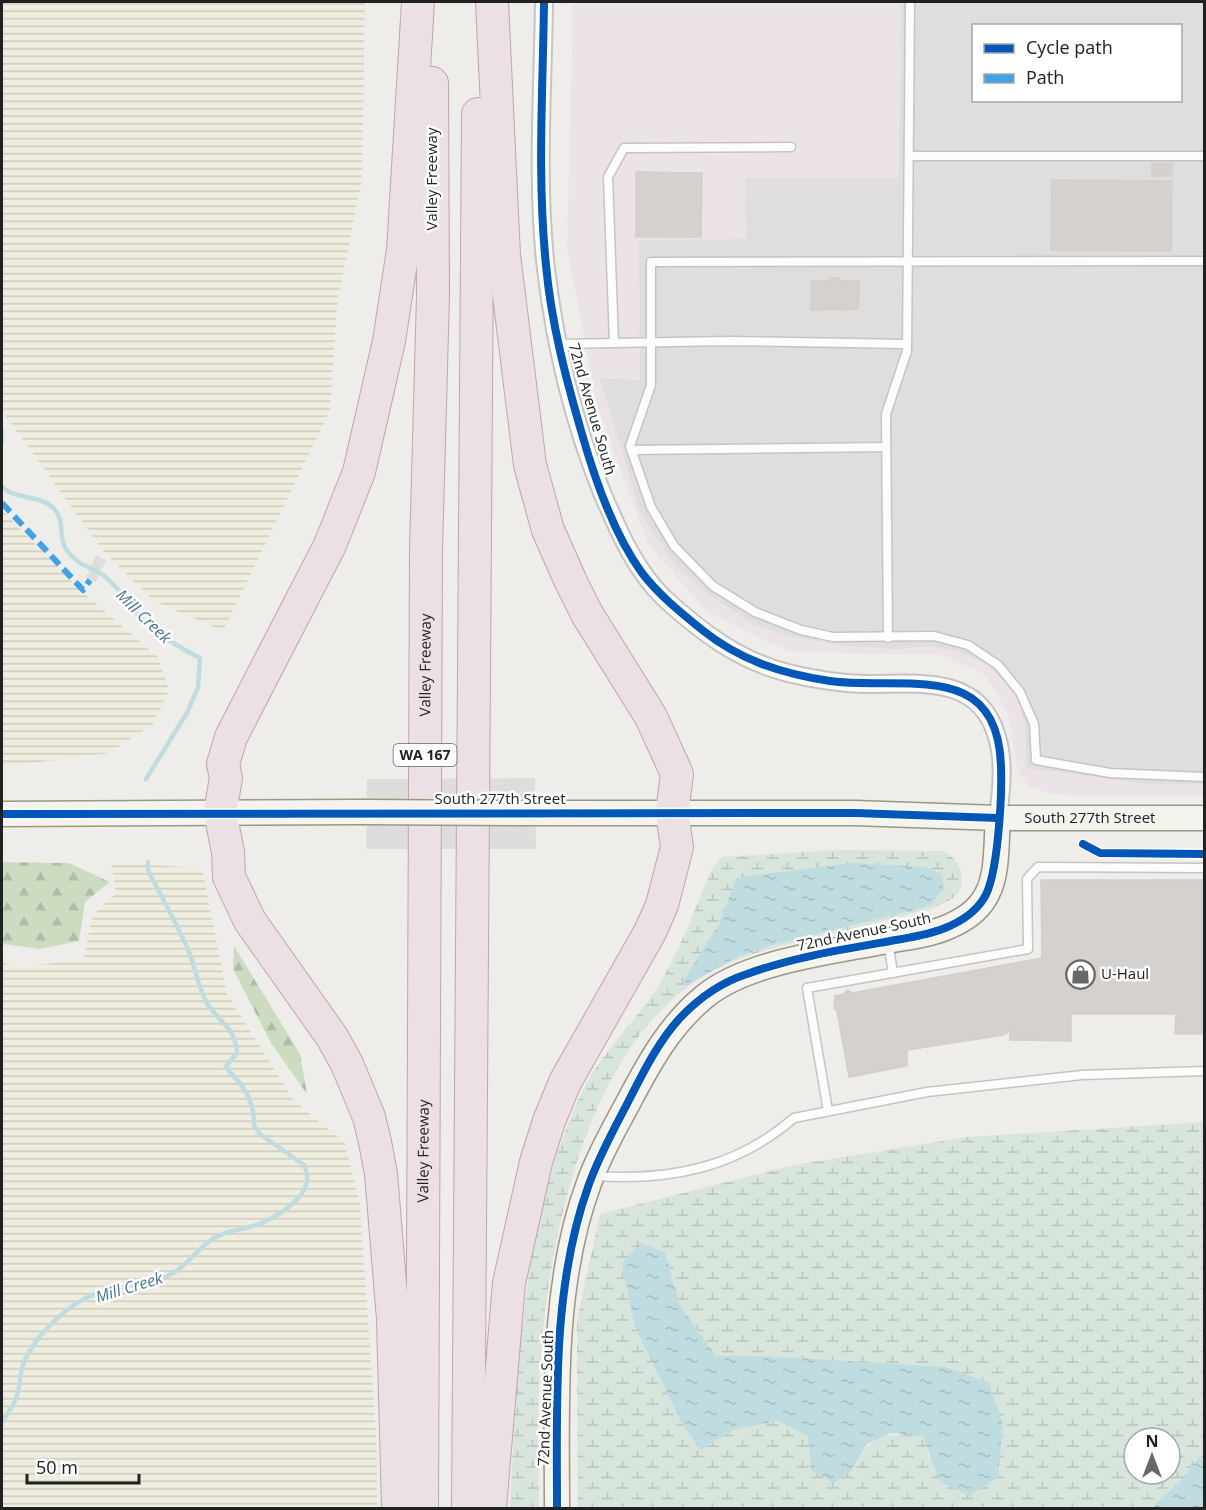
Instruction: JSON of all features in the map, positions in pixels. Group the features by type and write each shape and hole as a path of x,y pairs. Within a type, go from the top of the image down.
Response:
{"highway":[{"path":"398,1509 393,1318 381,1174 369,1117 347,1064 332,1037 250,921 235,892 229,878 228,852 220,812 226,778 223,764 231,737 330,545 359,472 389,341 403,250 418,2"},
{"name":"Valley Freeway","path":"422,1509 426,561 433,295 433,2"},
{"name":"WA 167","path":"468,1509 479,2"},
{"path":"490,1509 503,1329 509,1283 524,1207 549,1121 565,1082 650,932 662,905 677,847 672,813 676,774 651,717 587,614 571,582 548,530 530,465 504,255 492,2"}],"main road":[{"name":"South 277th Street","path":"2,814 855,813 998,818 1204,818"},
{"name":"72nd Avenue South","path":"557,1509 559,1354 574,1235 592,1175 659,1046 680,1018 706,995 741,975 951,926 979,906 992,880 998,818"}],"street":[{"name":"72nd Avenue South","path":"544,2 542,197 546,267 559,344 591,465 617,529 640,570 662,596 716,641 754,663 832,681 935,684 964,694 985,713 997,737 1001,776 998,818"}],"lane":[{"path":"888,638 886,414 907,344 910,2"},
{"path":"614,343 608,177 624,148 791,147"},
{"path":"910,156 1204,156"},
{"path":"1204,261 651,262 651,385 631,450 651,507 674,546 713,586 754,612 801,630 833,637 934,636 968,645 998,665 1020,692 1034,724 1036,760 1110,773 1204,777"},
{"path":"559,344 907,344"},
{"path":"631,450 886,447"},
{"path":"828,1111 807,988 1028,949 1027,879 1038,867 1204,868"},
{"path":"888,941 893,973"},
{"path":"592,1175 675,1174 737,1157 794,1118 927,1092 1082,1075 1204,1071"}],"shaded area":[{"path":"2,2 365,2 362,179 337,305 330,411 223,631 154,601 104,552 2,411"},
{"path":"573,2 1204,2 1204,796 1055,795 1029,786 1018,772 1008,714 985,675 943,655 790,652 707,612 647,543 597,404 567,248"},
{"path":"901,2 1204,2 1204,784 1147,784 1027,768 1025,727 1019,702 1004,681 984,662 957,651 932,646 895,649 848,646 792,637 755,625 706,593 676,566 641,514 600,378 640,380 639,240 746,239 745,178 899,178"},
{"path":"2,510 80,590 158,657 169,690 153,724 109,753 2,767"},
{"path":"111,863 202,868 227,994 294,1101 345,1143 360,1204 377,1450 377,1508 2,1508 2,963 24,967 83,959 93,915 116,893"}],"green space":[{"path":"839,850 943,851 954,858 958,864 962,883 951,900 930,909 773,948 725,965 670,1002 634,1043 605,1092 582,1146 565,1203 553,1261 540,1368 539,1508 510,1508 520,1350 534,1245 561,1143 588,1080 664,977 713,867 722,857"},
{"path":"2,862 69,863 110,882 85,902 79,941 40,949 2,944"},
{"path":"234,946 300,1054 307,1094 271,1043 233,969"},
{"path":"1204,1122 1204,1459 1199,1457 1182,1479 1182,1426 1122,1426 1122,1486 1175,1486 1156,1504 1155,1508 578,1508 577,1320 600,1214 794,1165 967,1137","holes":["665,1252 680,1305 716,1356 765,1356 849,1363 998,1477 929,1457 923,1437 897,1435 879,1438 872,1442 851,1471 811,1470 808,1437 778,1421 734,1430 700,1450 680,1420 635,1327"]}],"water":[{"path":"854,863 924,867 942,874 944,885 933,904 769,946 740,956 685,986 683,981 718,926 735,882 740,877"},
{"path":"640,1243 665,1252 680,1305 716,1356 765,1356 945,1367 989,1383 1003,1425 998,1477 970,1496 940,1482 923,1437 892,1433 867,1444 851,1471 834,1483 811,1470 808,1437 778,1421 734,1430 700,1450 680,1420 635,1327 622,1264"},
{"path":"1199,1457 1204,1459 1204,1508 1155,1508 1155,1504 1174,1486 1182,1486 1183,1478"}],"pier":[{"path":"96,555 106,560 96,582 86,578"},
{"path":"535,778 536,849 366,849 367,779"}],"building":[{"path":"1152,164 1172,164 1172,176 1152,176"},
{"path":"636,172 702,173 701,237 636,237"},
{"path":"1052,180 1172,181 1171,251 1051,250"},
{"path":"830,278 840,278 840,281 859,281 858,309 811,310 812,281 830,281"},
{"name":"U-Haul","path":"1041,880 1204,880 1203,1034 1175,1034 1176,1014 1071,1014 1071,1041 1010,1040 1010,1031 1003,1035 907,1050 907,1066 849,1077 837,1011 834,1008 835,996 844,994 847,990 852,993 1042,958"}],"waterway":[{"name":"Mill Creek","path":"2,430 2,441"},
{"name":"Mill Creek","path":"2,487 15,494 37,499 50,505 58,514 62,540 71,555 108,580 143,620 157,632 200,658 198,687 187,713 146,779"},
{"name":"Mill Creek","path":"2,1422 16,1398 22,1368 30,1350 43,1333 66,1311 95,1294 165,1277 185,1264 214,1238 262,1223 279,1214 296,1200 306,1184 307,1175 304,1165 260,1134 254,1126 253,1110 247,1094 226,1066 237,1053 236,1044 226,1025 204,997 191,956 148,870 148,862"}],"marked path":[{"path":"2,503 83,590 90,580"}],"cycle path":[{"path":"544,2 542,199 551,308 565,371 593,470 622,541 655,589 715,640 746,657 778,670 830,681 916,684 942,687 965,694 984,709 996,733 1001,768 1000,816 993,873 984,898 967,916 951,926 930,933 798,959 738,977 720,986 695,1004 680,1018 657,1049 601,1155 576,1225 562,1305 559,1346 557,1508"},
{"path":"2,814 855,813 998,818"},
{"path":"1083,844 1100,853 1204,854"}],"place":[{"name":"U-Haul","path":"1080,974"}]}
